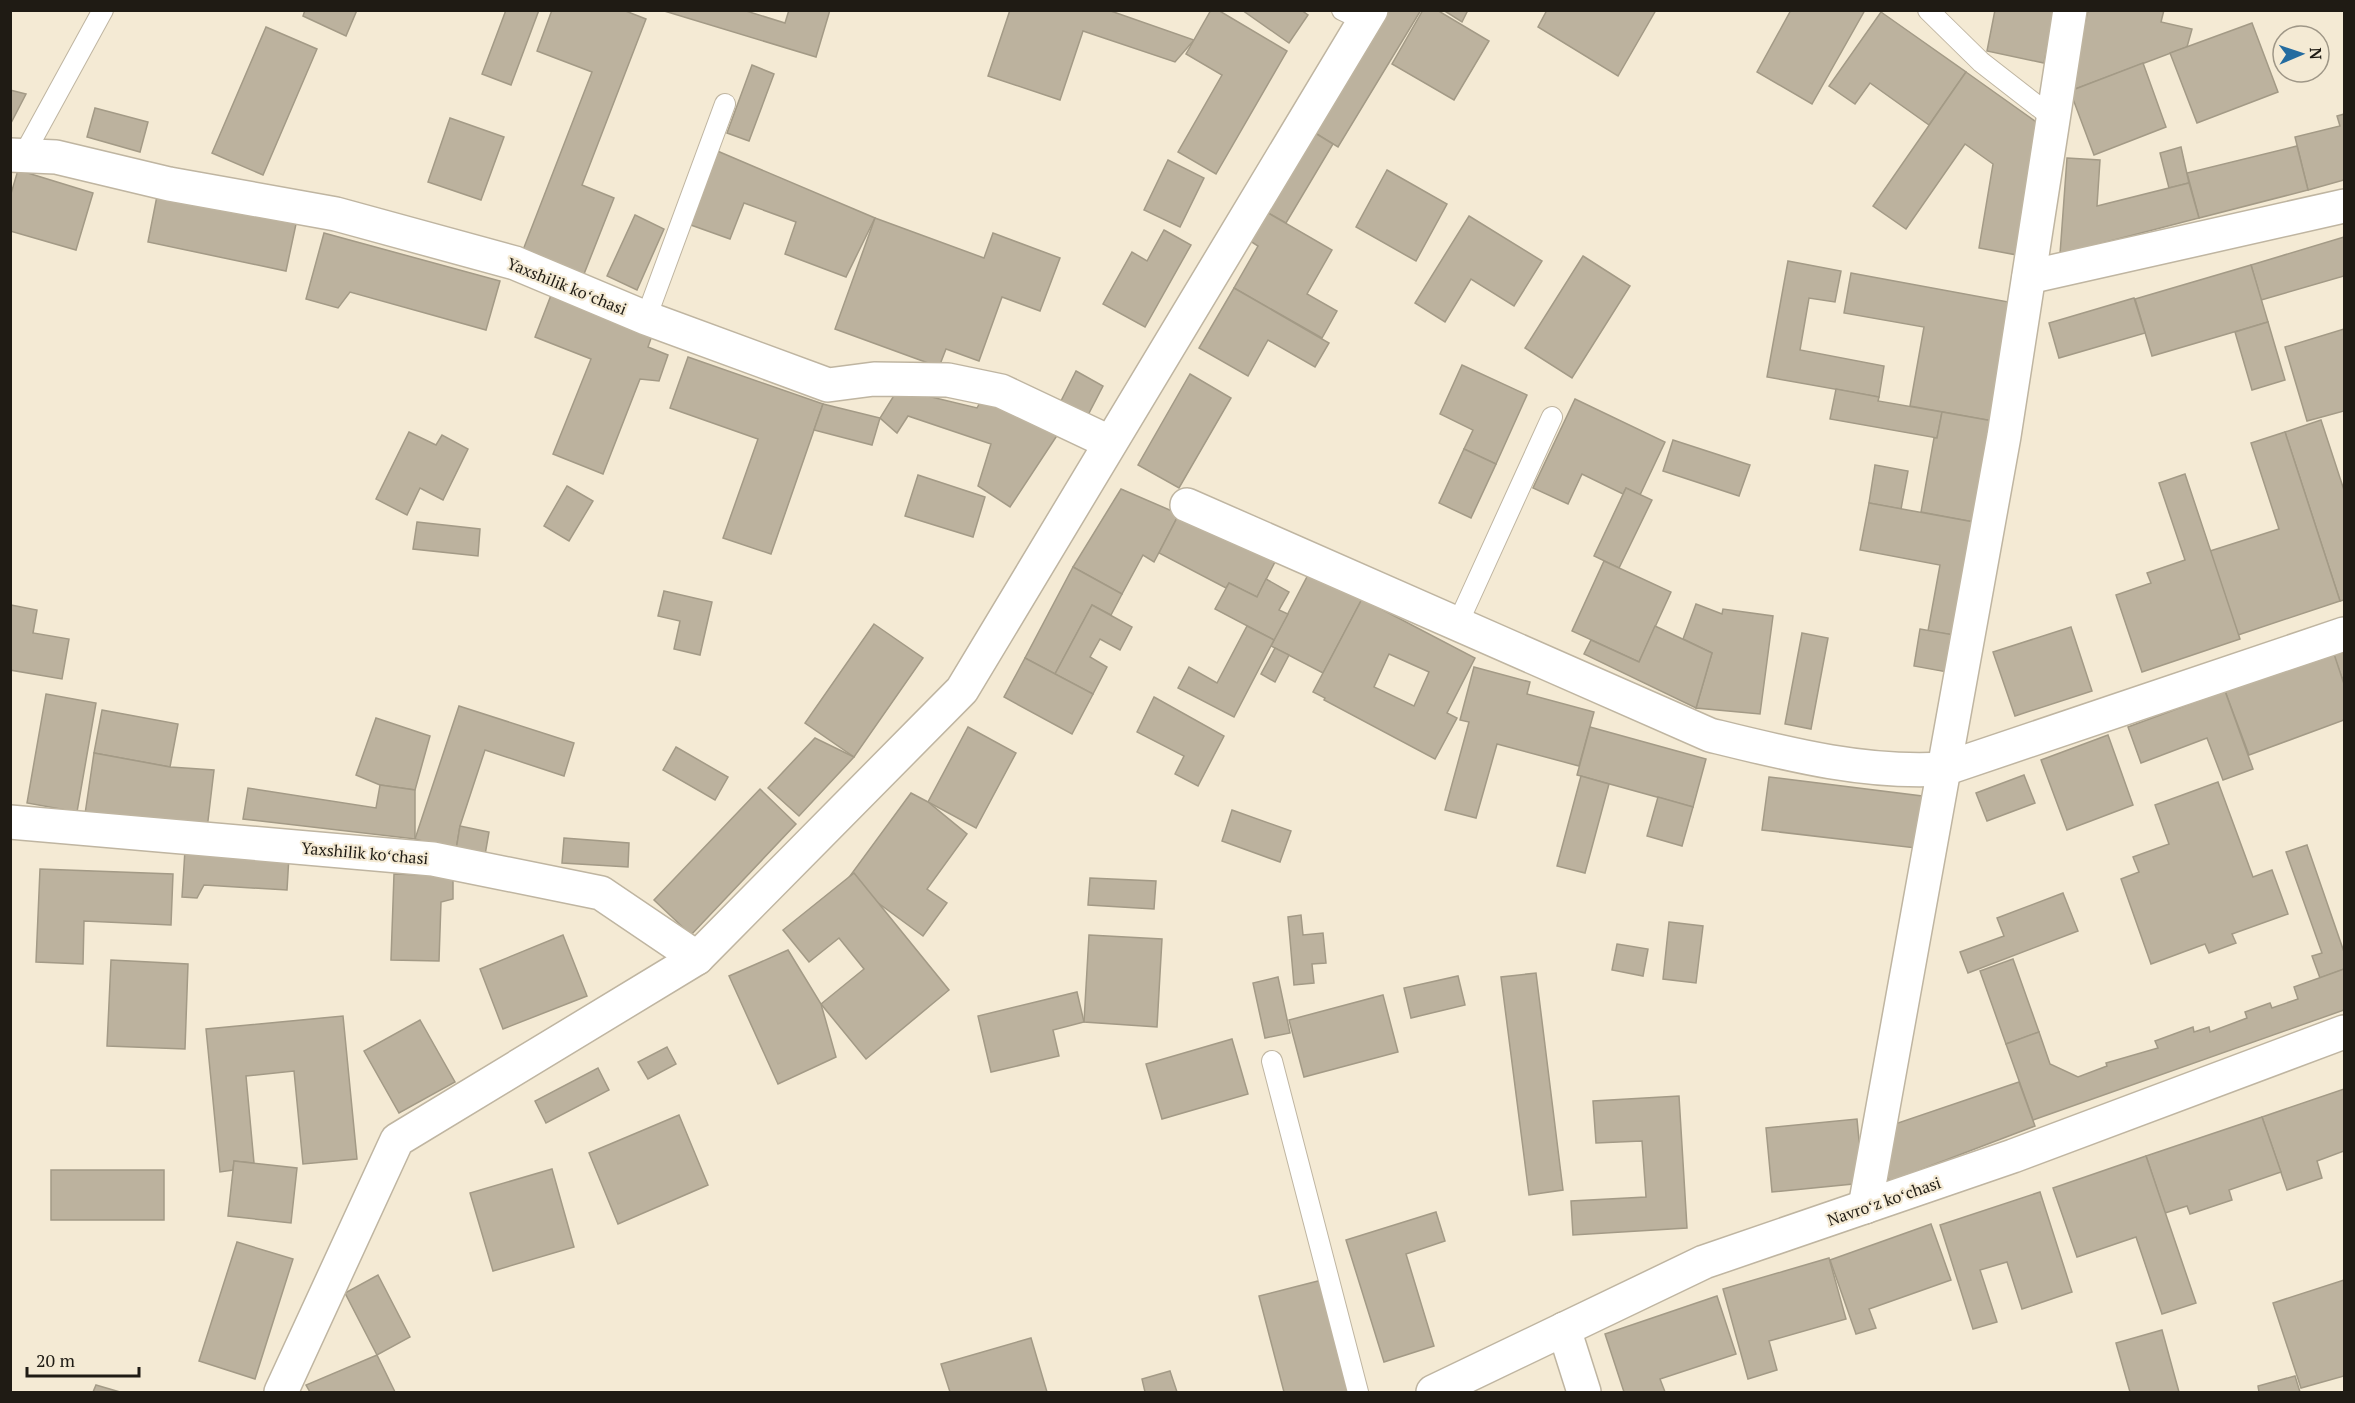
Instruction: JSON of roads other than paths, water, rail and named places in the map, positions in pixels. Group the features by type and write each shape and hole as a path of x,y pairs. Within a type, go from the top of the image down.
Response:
{"street":[{"path":"1865,1207 2004,436 2070,10"},
{"path":"281,1392 397,1140 697,958 962,690 1359,14"},
{"name":"Yaxshilik koʻchasi","path":"17,156 56,157 169,184 336,214 515,263 646,318 828,385 874,379 948,380 1001,392 1109,442"},
{"path":"2029,277 2344,206"},
{"path":"1187,505 1710,735 1775,752 1856,767 1907,772 1944,769 2344,634"},
{"name":"Yaxshilik koʻchasi","path":"10,822 434,859 601,893 697,958"},
{"name":"Navroʻz koʻchasi","path":"1433,1392 1704,1262 2013,1156 2344,1032"},
{"path":"1564,1329 1584,1392"}],"lane":[{"path":"17,156 103,10"},
{"path":"1928,10 1981,62 2053,118"},
{"path":"646,318 725,104"},
{"path":"1458,623 1552,417"},
{"path":"1272,1061 1358,1392"}]}
